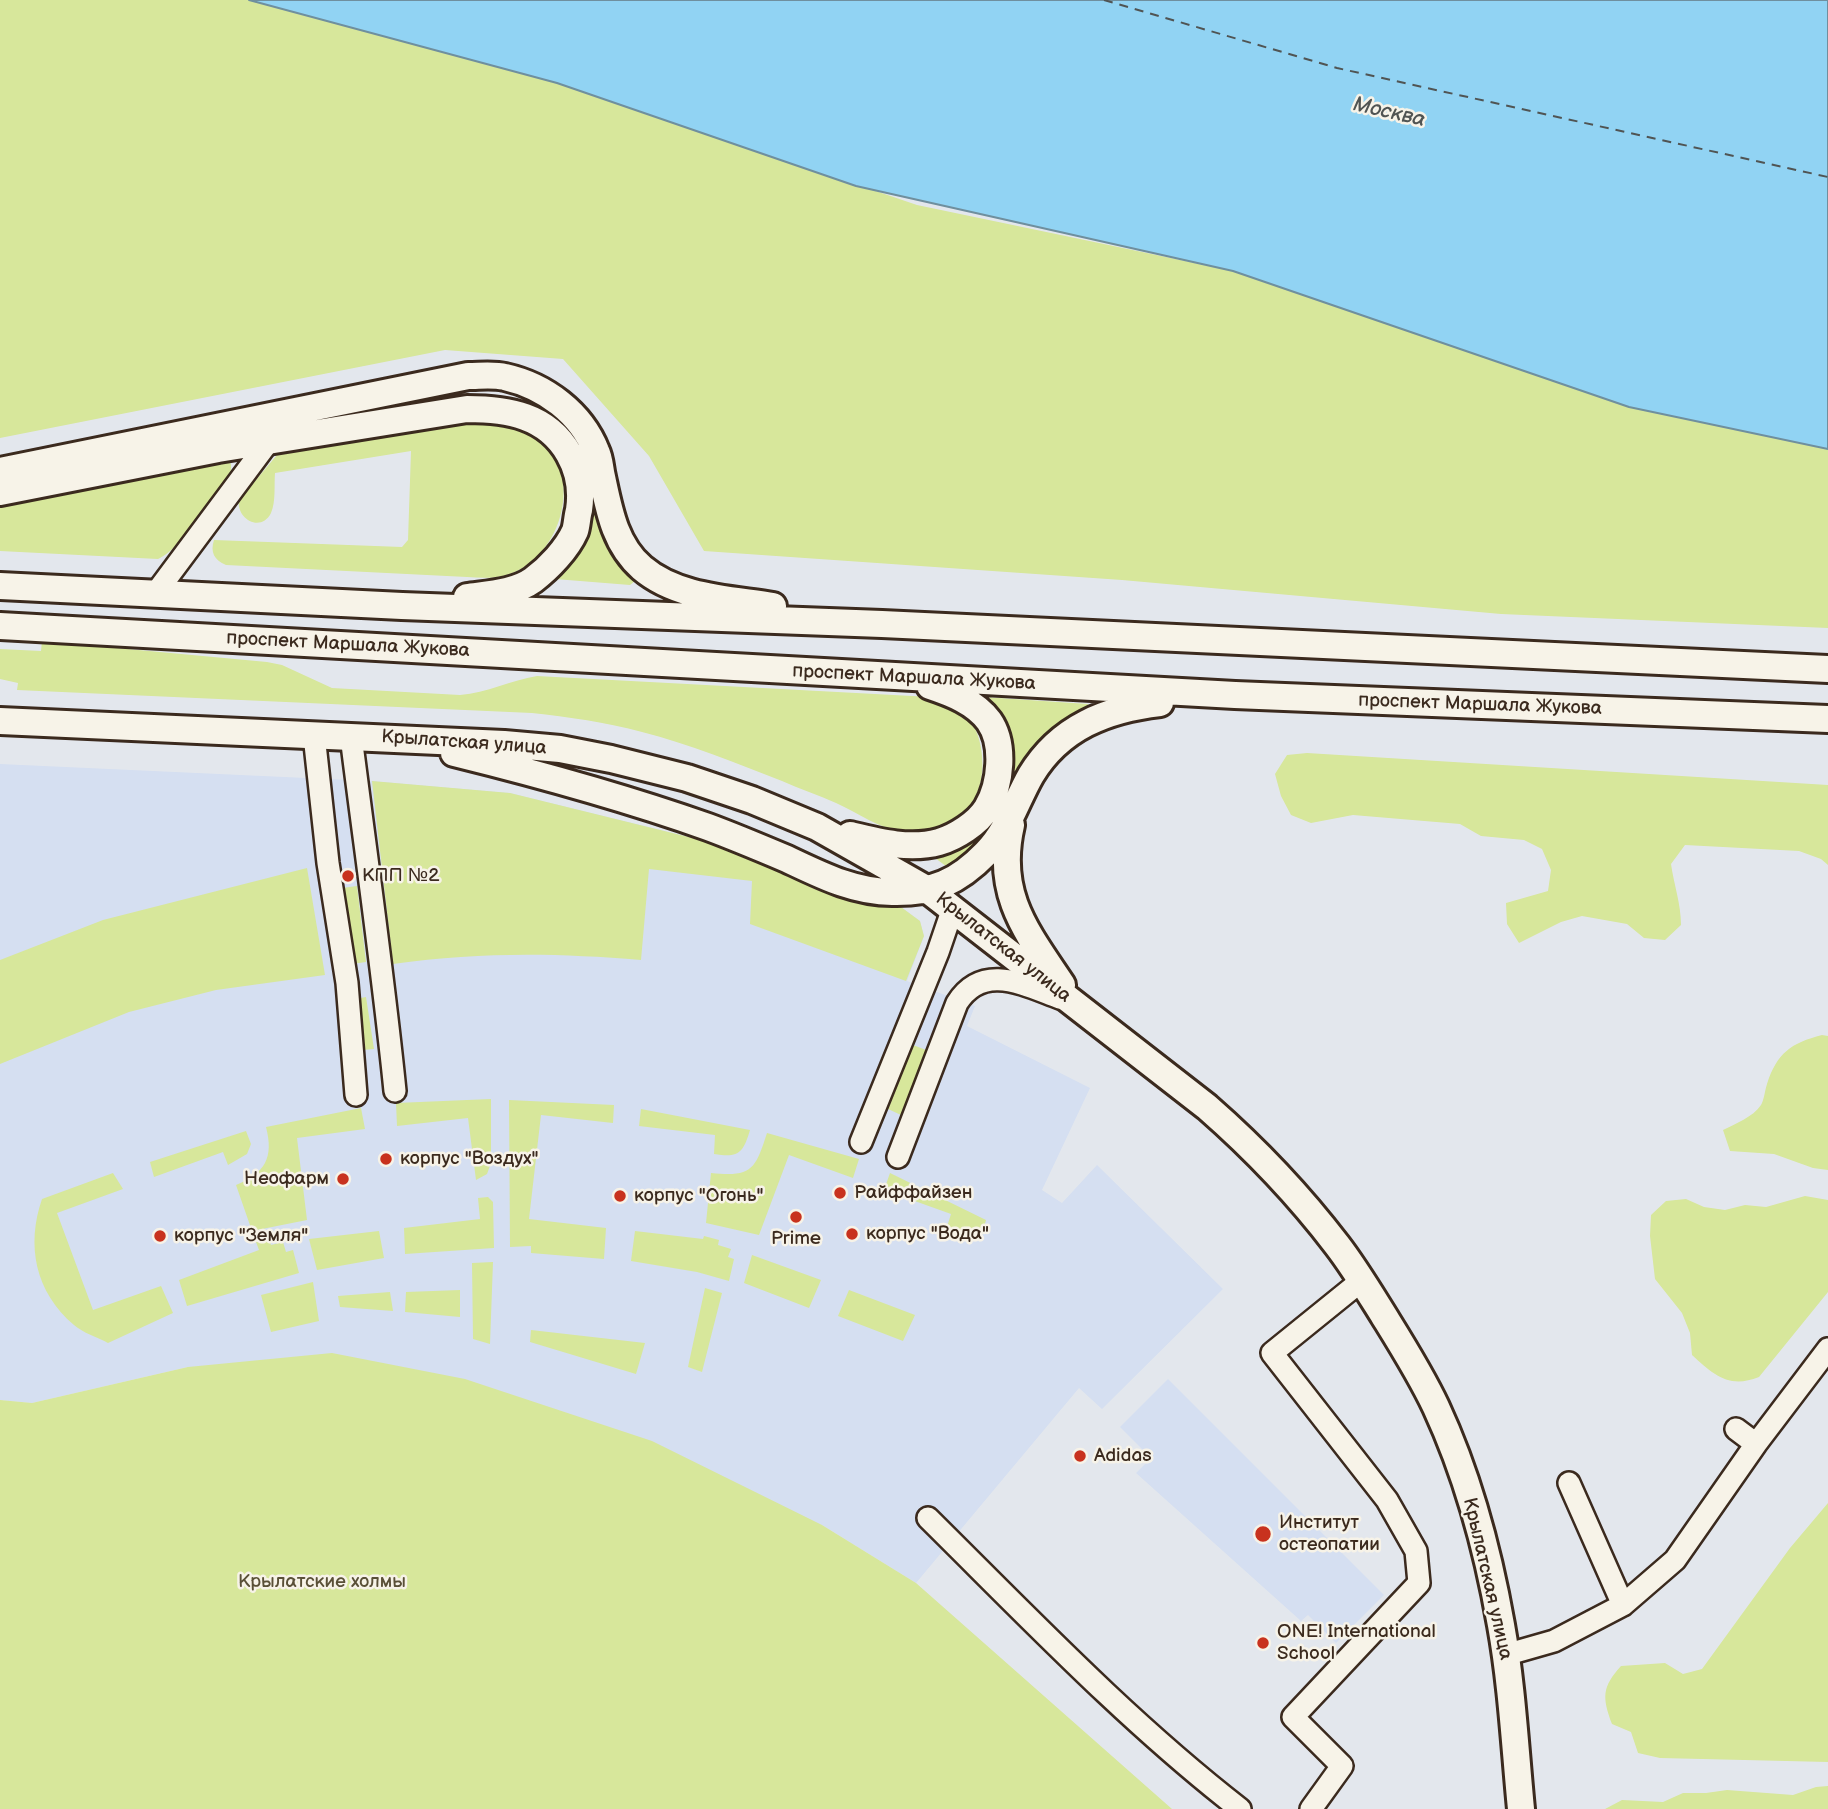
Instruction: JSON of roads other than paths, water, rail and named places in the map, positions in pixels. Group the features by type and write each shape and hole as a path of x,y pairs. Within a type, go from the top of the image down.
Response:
{"main road":[{"path":"0,471 468,376 502,376 541,391 576,416 597,451 613,525 625,547 641,567 659,579 696,594 882,624"},
{"path":"0,492 269,440 467,409 498,410 527,417 552,433 572,454 580,481 575,530 564,550 533,580 513,589 402,606"},
{"path":"0,586 1828,669"},
{"name":"проспект Маршала Жукова","path":"0,626 1235,695 1828,719"},
{"path":"817,827 878,842 927,845 958,834 986,810 995,790 999,757 997,737 988,721 976,708 960,698 932,686 891,677"},
{"path":"392,738 503,766 709,827 844,885 892,892 929,890 951,883 967,872 1000,837 1031,775 1045,756 1063,738 1084,723 1108,712 1133,706 1235,695"},
{"name":"Крылатская улица","path":"0,721 392,738 560,749 687,778 752,800 817,827 929,890 1207,1107 1248,1143 1299,1198 1339,1247 1361,1281 1408,1355 1436,1408 1458,1461 1474,1510 1488,1563 1505,1655 1521,1809"},
{"path":"1014,813 1006,857 1013,905 1022,926 1075,1004"}],"street":[{"path":"155,594 269,440"},
{"path":"314,735 328,863 347,983 356,1095"},
{"path":"351,736 365,857 384,979 394,1091"},
{"path":"861,1142 953,908"},
{"path":"898,1157 957,1003 965,991 975,984 992,980 1011,981 1075,1004"},
{"path":"1311,1809 1342,1766 1293,1717 1419,1583 1416,1551 1387,1500 1272,1353 1361,1281"},
{"path":"1505,1655 1554,1641 1623,1605 1675,1560 1756,1444 1828,1349"},
{"path":"1736,1429 1756,1444"},
{"path":"1569,1483 1623,1605"},
{"path":"928,1518 1099,1687 1200,1778 1240,1809"}],"water":[{"name":"Москва","path":"249,0 1828,0 1828,449 1629,407 1233,271 856,186 557,83"}],"place":[{"name":"КПП №2","path":"348,876"},
{"name":"корпус \"Воздух\"","path":"386,1159"},
{"name":"Неофарм","path":"343,1179"},
{"name":"Райффайзен","path":"840,1193"},
{"name":"корпус \"Огонь\"","path":"620,1196"},
{"name":"Prime","path":"796,1217"},
{"name":"корпус \"Вода\"","path":"852,1234"},
{"name":"корпус \"Земля\"","path":"160,1236"},
{"name":"Adidas","path":"1080,1456"},
{"name":"Институт остеопатии","path":"1263,1534"},
{"name":"ONE! International School","path":"1263,1643"}],"park label":[{"name":"Крылатские холмы","path":"322,1582"}]}
